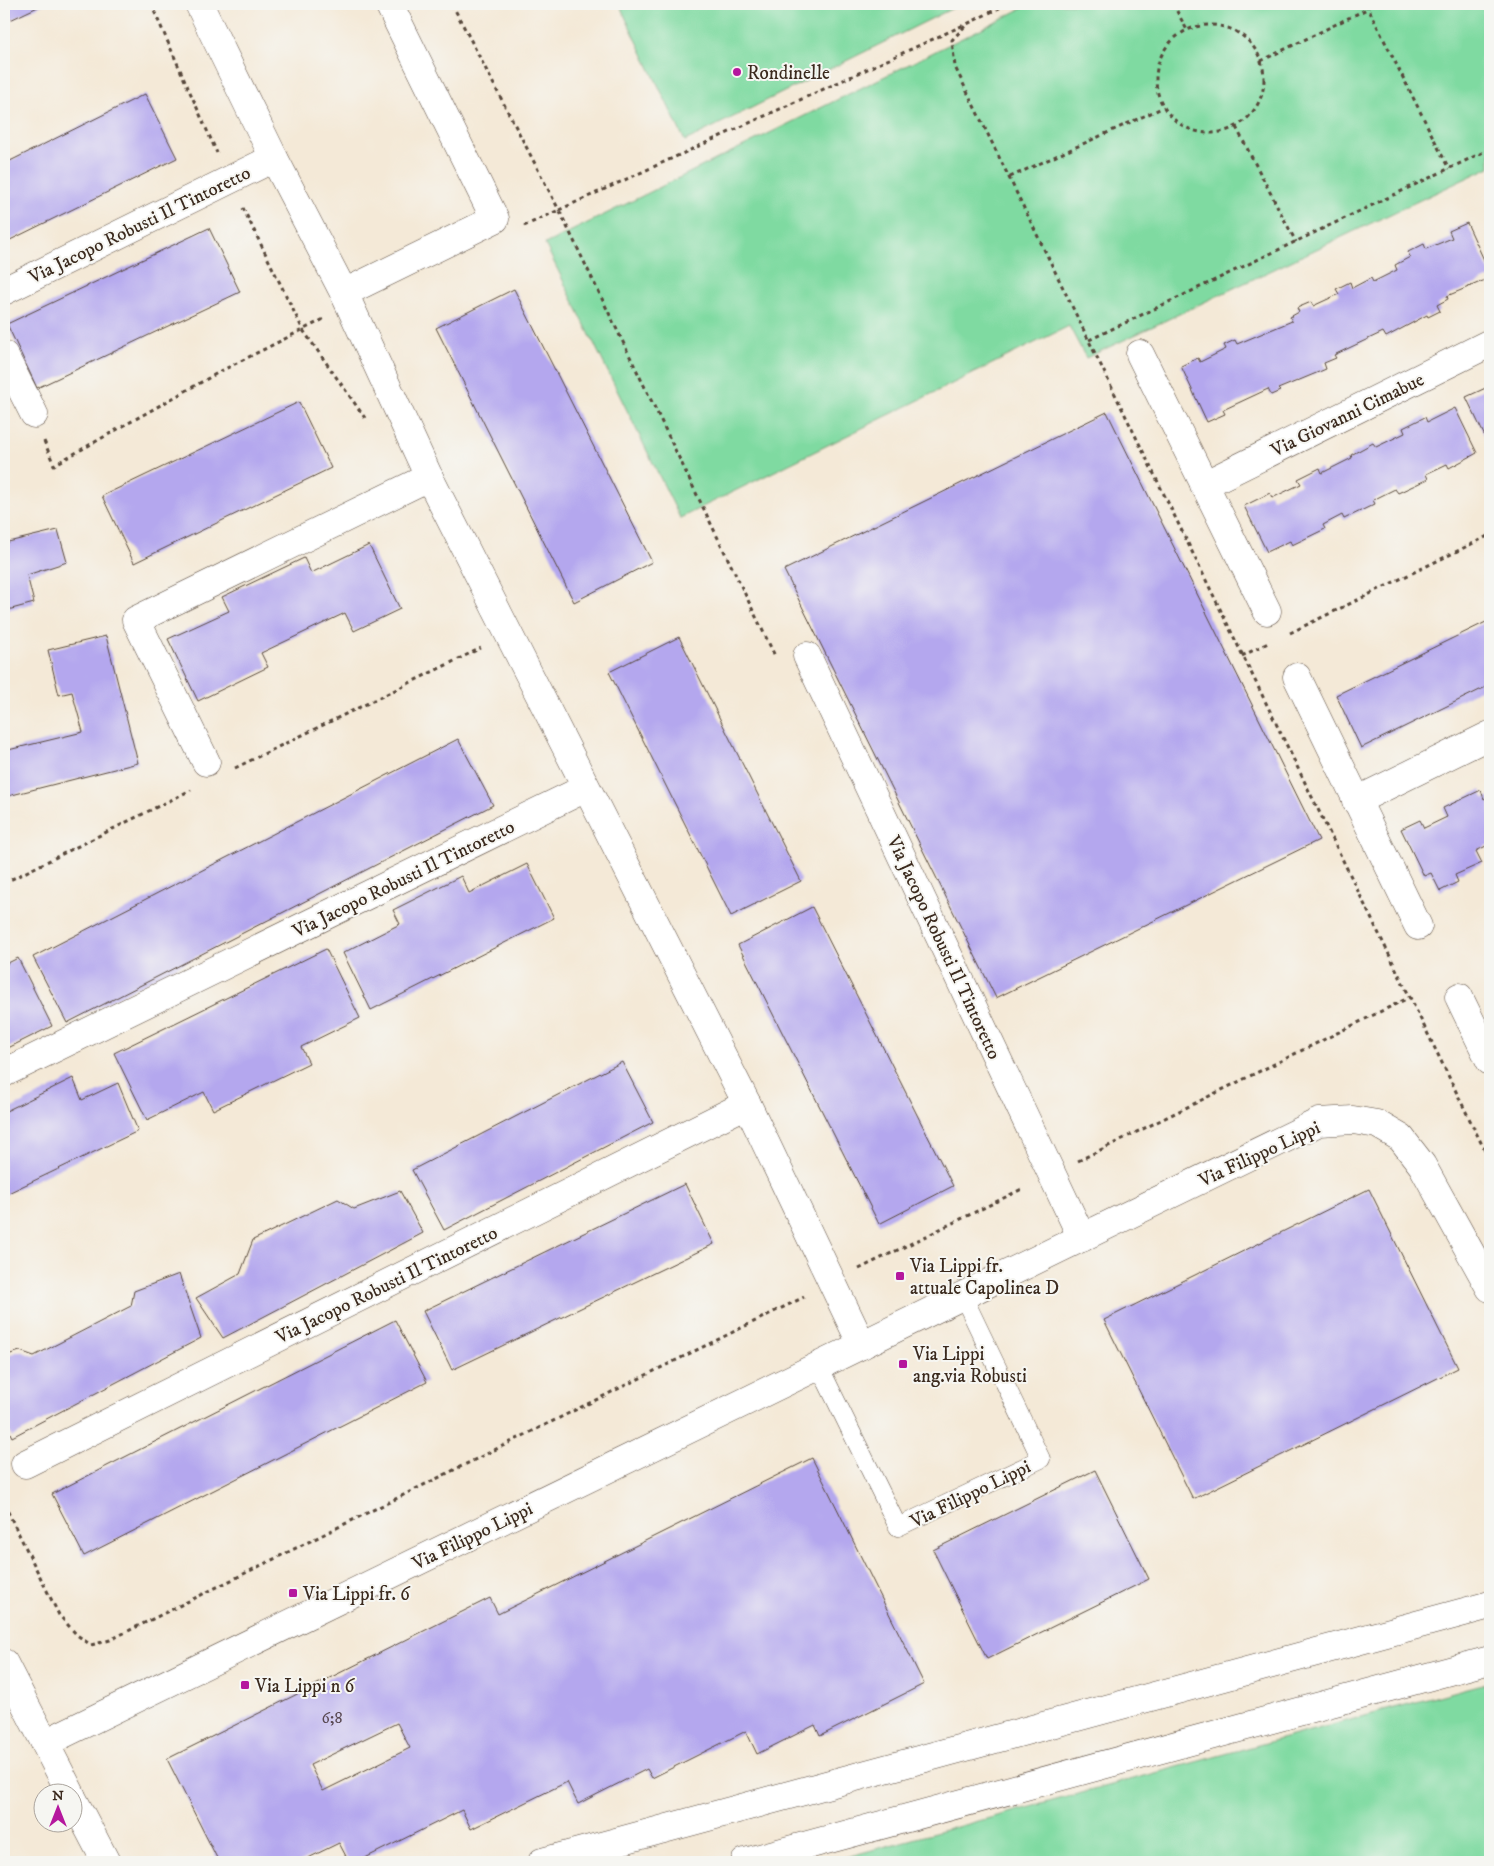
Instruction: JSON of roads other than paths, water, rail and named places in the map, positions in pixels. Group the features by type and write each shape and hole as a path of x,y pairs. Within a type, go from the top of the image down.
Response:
{"street":[{"path":"199,4 274,158 347,300 428,477 747,1104 862,1345"},
{"path":"347,300 495,218 389,4"},
{"name":"Via Jacopo Robusti Il Tintoretto","path":"4,291 274,158"},
{"name":"Via Giovanni Cimabue","path":"1204,485 1490,343"},
{"path":"4,354 34,414"},
{"path":"1140,354 1267,611"},
{"path":"206,762 136,620 428,477"},
{"name":"Via Jacopo Robusti Il Tintoretto","path":"807,656 1082,1238"},
{"path":"1296,677 1418,926"},
{"path":"1356,801 1490,735"},
{"name":"Via Jacopo Robusti Il Tintoretto","path":"4,1073 586,788"},
{"path":"1459,997 1490,1061"},
{"name":"Via Jacopo Robusti Il Tintoretto","path":"25,1464 747,1104"},
{"name":"Via Filippo Lippi","path":"45,1744 1318,1122 1353,1120 1377,1124 1402,1138 1422,1165 1490,1288"},
{"path":"542,1862 1490,1605"},
{"path":"745,1862 1490,1660"},
{"path":"4,1663 66,1784"},
{"path":"82,1815 106,1862"}],"lane":[{"name":"Via Filippo Lippi","path":"819,1366 898,1527 1041,1459 963,1296"}],"place":[{"name":"Rondinelle","path":"737,72"},
{"name":"Via Lippi fr. attuale Capolinea D","path":"900,1276"},
{"name":"Via Lippi ang.via Robusti","path":"903,1364"},
{"name":"Via Lippi fr. 6","path":"293,1593"},
{"name":"Via Lippi n 6","path":"245,1685"}]}
